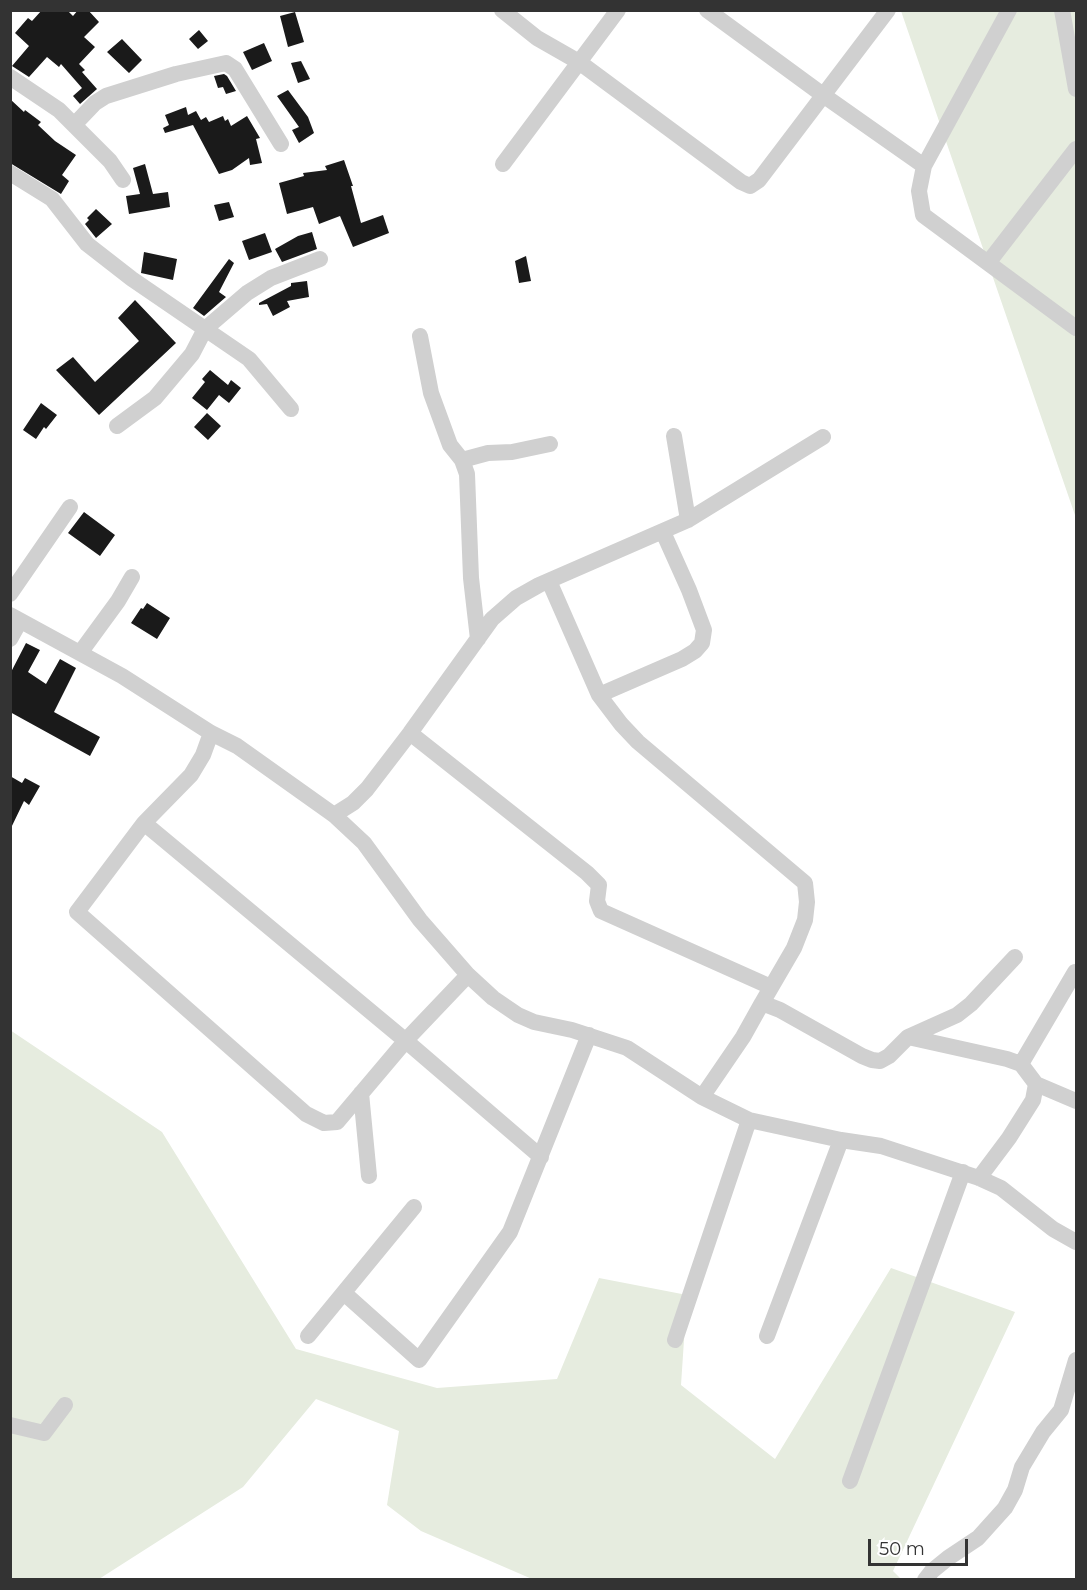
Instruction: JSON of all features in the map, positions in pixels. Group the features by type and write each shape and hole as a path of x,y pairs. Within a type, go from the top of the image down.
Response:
{"street":[{"path":"502,10 537,38 579,62 741,182 750,186 759,180 888,10"},
{"path":"503,164 618,10"},
{"path":"707,10 924,166"},
{"path":"1009,10 924,166 919,191 923,215 1077,328"},
{"path":"1062,10 1077,89"},
{"path":"74,125 95,103 106,96 176,74 226,63 235,69 281,144"},
{"path":"18,81 59,110 110,161 123,180"},
{"path":"988,263 1077,149"},
{"path":"10,173 52,199 87,244 132,279 249,359 291,409"},
{"path":"117,426 154,398 192,354 205,329 247,293 271,278 320,259"},
{"path":"420,336 431,393 450,445 462,460 467,474 471,578 478,639"},
{"path":"674,436 688,520"},
{"path":"334,815 353,803 367,789 492,619 503,608 516,598 549,581 688,520 823,437"},
{"path":"462,460 488,453 512,452 550,444"},
{"path":"10,594 70,507"},
{"path":"599,695 682,659 695,651 702,643 704,630 690,590 663,532"},
{"path":"80,653 118,601 132,577"},
{"path":"549,581 599,695 638,742 805,883 807,902 804,920 794,948 743,1037 702,1097"},
{"path":"10,639 15,618 122,676 211,734 237,746 334,815 364,843 420,920 468,975 493,998 518,1015 627,1048 702,1097 749,1120 841,1140 881,1146 971,1175 1001,1188 1053,1229 1077,1242"},
{"path":"410,733 599,885 597,901 601,911 771,987"},
{"path":"211,734 203,755 191,775 144,822 77,912 306,1114 324,1123 336,1122 406,1041 468,975"},
{"path":"144,822 541,1157"},
{"path":"762,1003 780,1010 872,1060 880,1061 889,1056 908,1037 957,1015 971,1004 1015,957"},
{"path":"1021,1064 1075,972"},
{"path":"344,1293 419,1360 510,1232 589,1035"},
{"path":"908,1037 1021,1064 1036,1084 1077,1101"},
{"path":"850,1481 971,1175 1009,1138 1033,1100 1036,1084"},
{"path":"361,1093 369,1176"},
{"path":"675,1340 749,1120"},
{"path":"767,1336 841,1140"},
{"path":"308,1336 414,1207"},
{"path":"925,1580 940,1564 978,1538 1005,1508 1016,1490 1023,1467 1043,1432 1061,1410 1077,1360"},
{"path":"10,1425 44,1433 65,1405"}],"shaded area":[{"path":"901,11 1076,11 1076,518"},
{"path":"10,1030 162,1132 296,1349 437,1388 557,1379 599,1278 687,1295 681,1385 775,1459 891,1268 1015,1312 893,1571 901,1579 532,1579 421,1531 387,1505 399,1431 316,1399 243,1487 99,1579 11,1579"}],"building":[{"path":"42,10 67,10 73,16 78,10 88,10 99,22 84,37 95,47 79,64 85,70 82,72 97,89 80,104 73,96 82,88 61,64 59,67 47,57 29,77 12,66 29,46 15,33 28,18 32,21"},
{"path":"295,12 304,42 288,47 280,16"},
{"path":"199,30 208,41 198,49 189,39"},
{"path":"122,39 142,60 129,73 107,52"},
{"path":"264,43 272,61 252,70 243,52"},
{"path":"301,61 310,79 298,83 291,63"},
{"path":"224,74 236,91 226,94 223,87 218,88 214,76"},
{"path":"288,90 308,117 314,133 299,143 292,130 299,127 277,96"},
{"path":"10,99 24,112 25,110 41,122 38,125 55,141 76,155 62,175 69,181 61,194 10,163"},
{"path":"186,107 188,115 196,111 201,120 206,117 209,122 223,116 225,121 228,119 231,126 247,116 260,138 256,139 262,163 250,165 249,158 232,170 219,174 193,125 165,133 163,128 169,125 165,115"},
{"path":"344,160 353,186 351,186 361,223 383,215 389,233 353,247 340,216 319,224 313,207 287,214 279,183 304,176 303,173 327,170 325,166"},
{"path":"145,164 153,194 168,192 170,207 129,214 126,196 140,194 133,168"},
{"path":"229,202 234,217 219,221 214,205"},
{"path":"96,209 112,224 96,238 85,224 89,220 87,218"},
{"path":"312,232 317,249 282,262 275,249 298,236"},
{"path":"265,233 272,252 249,260 242,241"},
{"path":"144,252 177,259 173,280 141,273"},
{"path":"526,256 531,281 519,283 515,261"},
{"path":"229,259 234,263 219,292 226,297 204,316 193,308"},
{"path":"307,281 309,297 287,301 290,307 273,316 267,304 259,305 291,286 291,283"},
{"path":"135,300 176,343 99,415 56,370 73,357 95,382 139,341 118,318"},
{"path":"210,370 228,385 231,380 241,388 229,403 219,395 207,410 192,398 205,382 202,379"},
{"path":"41,403 57,415 46,429 44,427 36,439 23,430"},
{"path":"207,413 221,426 208,440 194,427"},
{"path":"84,512 115,535 100,556 68,533"},
{"path":"147,603 170,618 157,639 131,623"},
{"path":"26,643 40,650 28,672 46,684 60,659 76,668 54,712 100,737 90,756 10,712 10,674"},
{"path":"10,776 22,783 25,778 40,786 29,805 24,801 10,830"}]}
